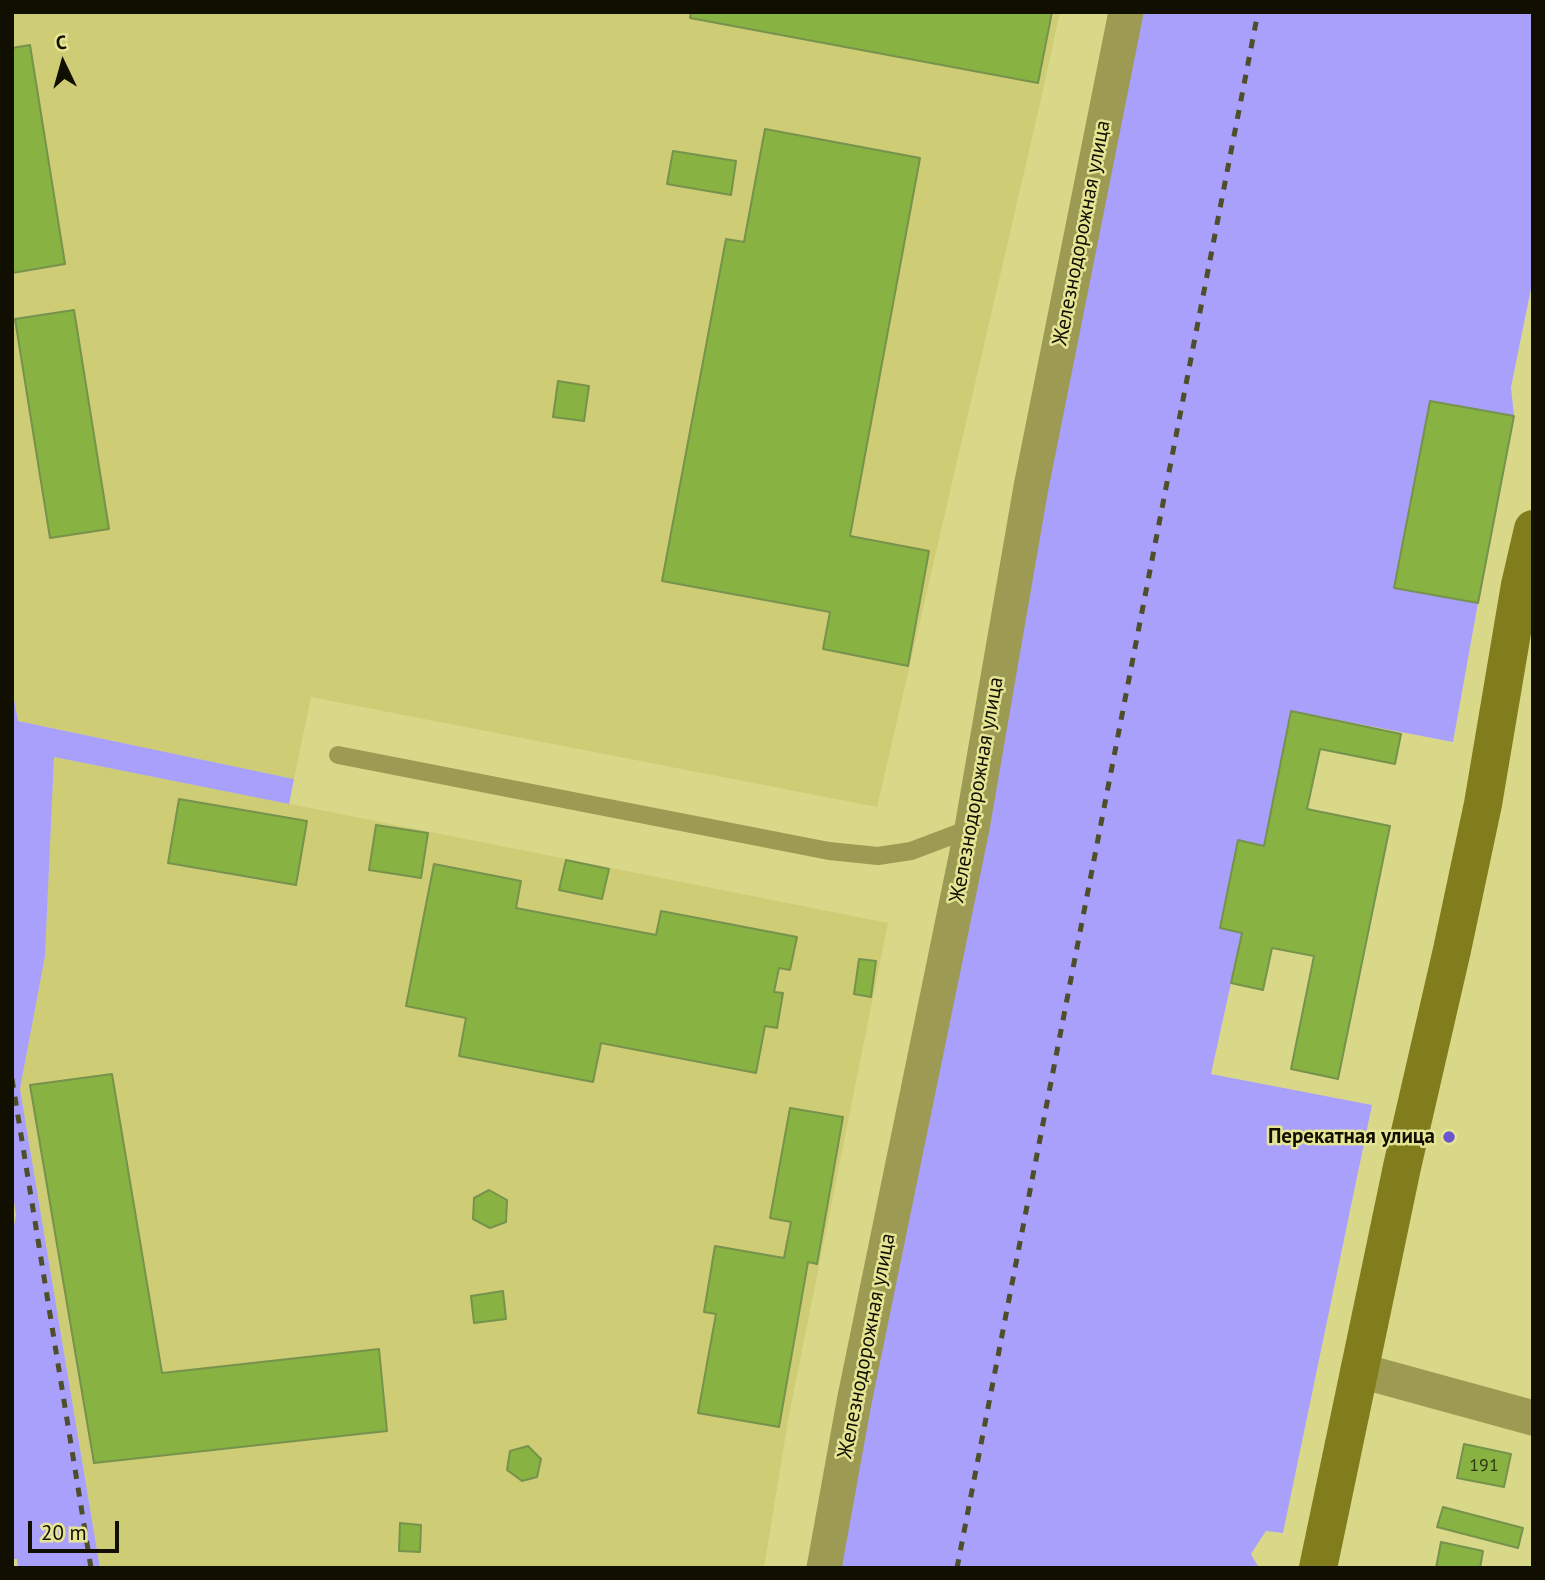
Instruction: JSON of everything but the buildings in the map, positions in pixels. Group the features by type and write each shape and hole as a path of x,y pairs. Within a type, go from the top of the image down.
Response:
{"street":[{"name":"Железнодорожная улица","path":"824,1568 855,1402 972,828 1031,487 1126,12"},
{"path":"1318,1568 1358,1370 1483,804 1520,585 1533,529"},
{"path":"1358,1370 1533,1418"}],"lane":[{"path":"338,755 866,855 911,851 972,828"}],"shaded area":[{"path":"12,12 1060,12 877,807 311,697 294,779 18,721 12,689"},
{"path":"1126,12 1533,12 1533,279 1511,387 1514,416 1430,401 1395,587 1478,603 1453,742 1291,711 1264,846 1238,841 1220,927 1242,933 1211,1074 1372,1105 1283,1533 1266,1531 1251,1554 1259,1568 824,1568"},
{"path":"12,689 18,721 294,779 289,804 54,757 45,956 20,1089 100,1568 18,1568 17,1559 12,1559 12,1236 16,1215 12,1189"},
{"path":"54,757 888,923 789,1415 764,1568 100,1568 20,1089 45,956"}],"railway":[{"path":"957,1568 1258,12"},
{"path":"12,1079 91,1568"}],"place":[{"name":"Перекатная улица","path":"1449,1137"}]}
